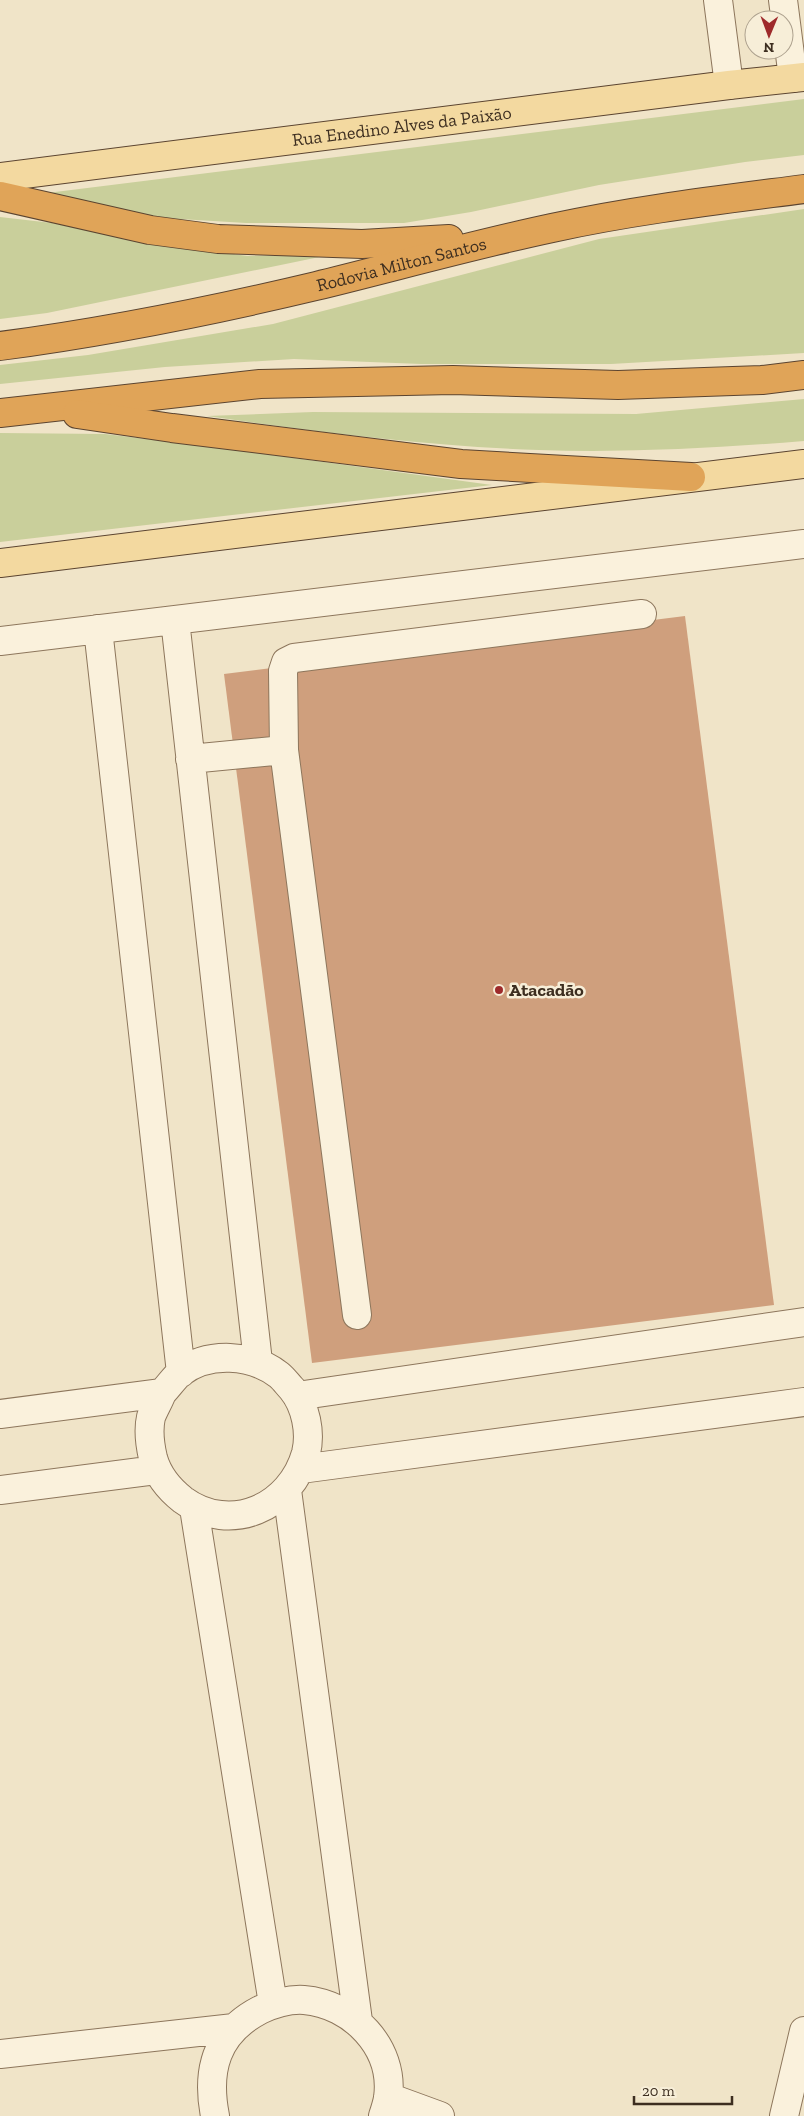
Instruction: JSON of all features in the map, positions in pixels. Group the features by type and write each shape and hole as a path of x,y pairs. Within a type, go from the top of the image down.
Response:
{"highway":[{"name":"Rodovia Milton Santos","path":"0,346 48,340 186,316 314,287 552,228 641,212 804,189"},
{"path":"0,196 150,230 218,239 266,242 362,244 431,242 552,228"},
{"path":"0,413 260,384 453,380 618,385 762,380 804,375"},
{"path":"41,408 172,428 461,464 691,477"}],"main road":[{"name":"Rua Enedino Alves da Paixão","path":"0,177 729,85 798,78"},
{"path":"0,563 804,464"}],"street":[{"path":"718,0 729,85"},
{"path":"783,0 798,78"},
{"path":"0,641 804,544"},
{"path":"357,1315 284,750 282,676 286,662 294,658 642,614"},
{"path":"175,620 258,1362"},
{"path":"98,629 180,1373"},
{"path":"190,759 284,750"},
{"path":"297,1396 804,1322"},
{"path":"232,1357 258,1362 280,1376 297,1396 306,1419 308,1445 294,1479 267,1506 244,1514 218,1515 194,1508 172,1492 156,1470 149,1444 151,1417 162,1393 180,1373 204,1361 232,1357"},
{"path":"0,1414 162,1393"},
{"path":"294,1479 804,1402"},
{"path":"0,1490 156,1470"},
{"path":"294,1479 358,2021"},
{"path":"194,1508 273,2004"},
{"path":"215,2116 211,2093 213,2070 220,2047 234,2028 246,2017 273,2004 303,2000 332,2006 358,2021 376,2043 387,2068 386,2106 440,2116"},
{"path":"0,2054 234,2028"},
{"path":"784,2116 804,2030"}],"green space":[{"path":"804,99 804,155 745,162 599,185 471,212 404,223 246,223 147,217 39,194"},
{"path":"804,209 804,353 611,364 421,364 294,359 165,367 0,384 0,365 88,355 273,324 599,239"},
{"path":"0,217 104,229 193,248 247,256 334,254 47,313 0,319"},
{"path":"804,399 804,441 705,448 638,450 539,450 414,442 207,416 313,412 636,414"},
{"path":"0,433 105,434 492,485 0,542"}],"building":[{"name":"Atacadão","path":"685,616 774,1305 312,1363 224,674"}],"place":[{"name":"Atacadão","path":"499,990"}]}
